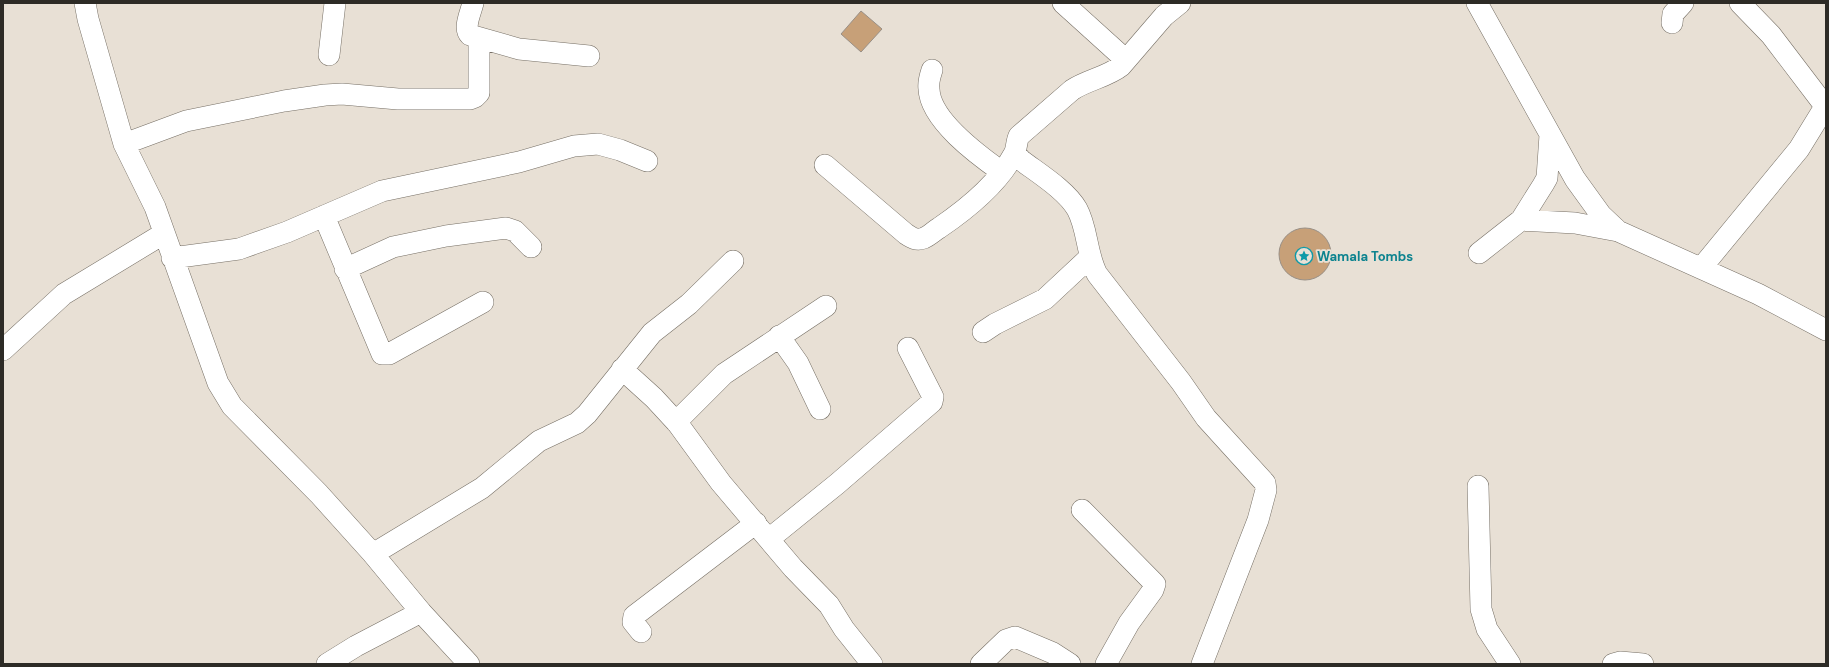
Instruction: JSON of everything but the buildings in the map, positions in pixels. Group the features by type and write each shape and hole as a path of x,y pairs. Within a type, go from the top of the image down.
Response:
{"street":[{"path":"85,3 88,19 124,144 155,207 163,234 218,383 232,406 319,494 373,554 421,612 469,664"},
{"path":"329,55 335,3"},
{"path":"473,3 467,32 479,38 519,49 589,56"},
{"path":"1063,3 1126,60"},
{"path":"825,165 881,214 915,239 923,238 959,214 1002,172 1015,152 1019,136 1072,90 1080,85 1114,72 1164,16 1180,3"},
{"path":"1477,3 1550,136 1576,179 1601,215 1618,231"},
{"path":"1672,23 1674,14 1683,3"},
{"path":"1702,268 1799,149 1826,105 1776,41 1740,3"},
{"path":"124,144 186,121 284,101 325,95 342,94 398,99 470,99 479,93 479,38"},
{"path":"932,70 929,89 932,102 944,121 968,147 1002,172"},
{"path":"1480,253 1521,220 1547,178 1550,136"},
{"path":"172,258 239,249 280,235 382,191 474,172 586,144 598,144 620,150 647,161"},
{"path":"1015,152 1021,160 1071,200 1077,210 1084,229 1090,257 1098,274 1181,382 1206,418 1265,483 1266,490 1258,520 1202,664"},
{"path":"324,216 382,354 385,355 482,302"},
{"path":"1521,220 1575,223 1618,231 1758,294 1826,330"},
{"path":"345,269 393,247 446,236 506,228 515,231 530,247"},
{"path":"3,350 64,294 163,234"},
{"path":"983,332 995,324 1045,299 1090,257"},
{"path":"373,554 482,488 539,441 577,423 587,414 622,369 652,334 689,304 733,261"},
{"path":"676,422 724,374 826,306"},
{"path":"779,336 798,363 820,409"},
{"path":"641,632 633,622 634,616 762,531 837,484 932,402 933,398 908,348"},
{"path":"622,369 654,398 676,422 721,483 793,568 829,604 844,629 872,664"},
{"path":"1478,486 1481,609 1487,629 1510,664"},
{"path":"1082,510 1155,584 1153,590 1129,623 1106,664"},
{"path":"327,664 356,646 421,612"},
{"path":"981,664 1006,640 1015,637 1020,637 1070,664"},
{"path":"1613,664 1620,662 1644,664"}],"place":[{"name":"Wamala Tombs","path":"1304,256"}]}
